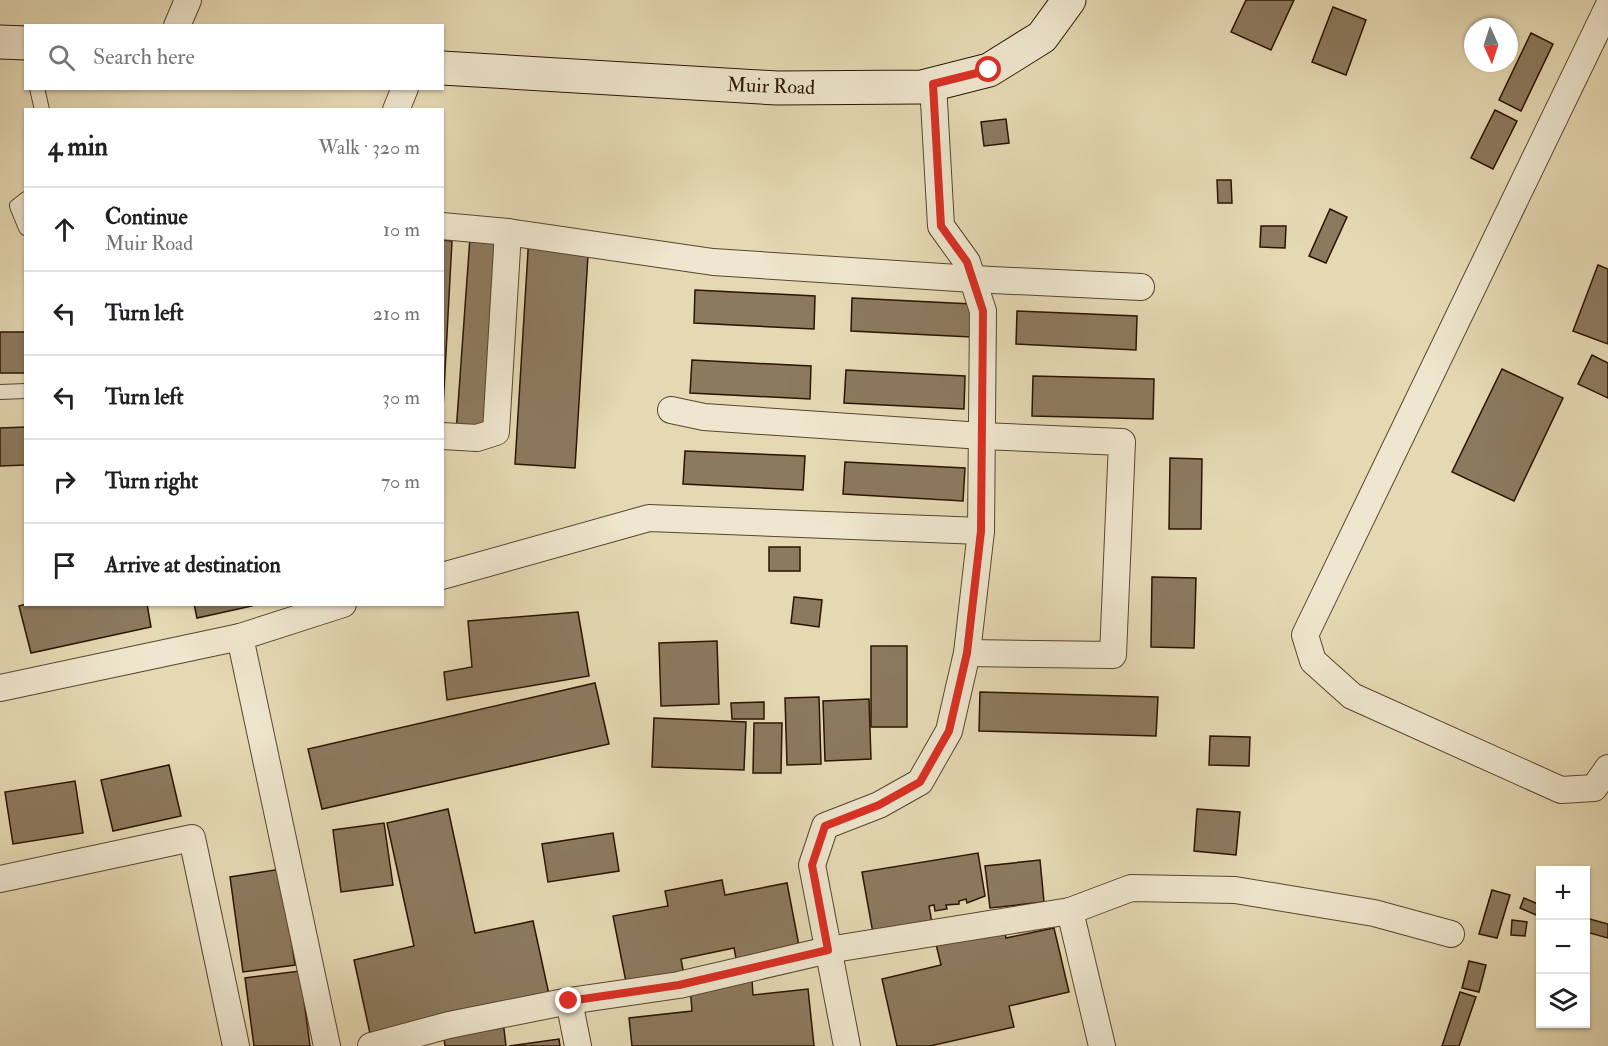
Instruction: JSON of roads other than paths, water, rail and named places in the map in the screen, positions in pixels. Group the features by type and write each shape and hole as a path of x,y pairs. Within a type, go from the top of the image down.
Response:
{"main road":[{"name":"Muir Road","path":"444,68 777,88 922,87 989,70 1042,37 1069,0"},
{"path":"0,42 24,44"}],"street":[{"path":"178,24 189,0"},
{"path":"1608,7 1305,635 1313,662 1352,696 1561,790 1594,789 1608,768"},
{"path":"847,1046 812,865 825,826 879,805 920,782 949,731 967,653 981,531 983,311 967,262 941,226 933,84"},
{"path":"397,108 404,90"},
{"path":"444,226 508,232 713,262 973,279 1141,287"},
{"path":"444,436 477,438 496,432 508,232"},
{"path":"670,410 704,417 982,436 1122,442 1113,655 967,653"},
{"path":"444,575 648,518 981,531"},
{"path":"0,688 240,637 335,606"},
{"path":"240,637 327,1046"},
{"path":"0,879 192,838 236,1046"},
{"path":"371,1046 449,1025 569,1001 679,985 828,950 1070,911 1131,888 1235,890 1374,913 1451,934"},
{"path":"1070,911 1102,1046"},
{"path":"569,1001 578,1046"}],"lane":[{"path":"37,90 42,108"},
{"path":"24,201 17,206 24,223"},
{"path":"0,392 24,391"}]}
